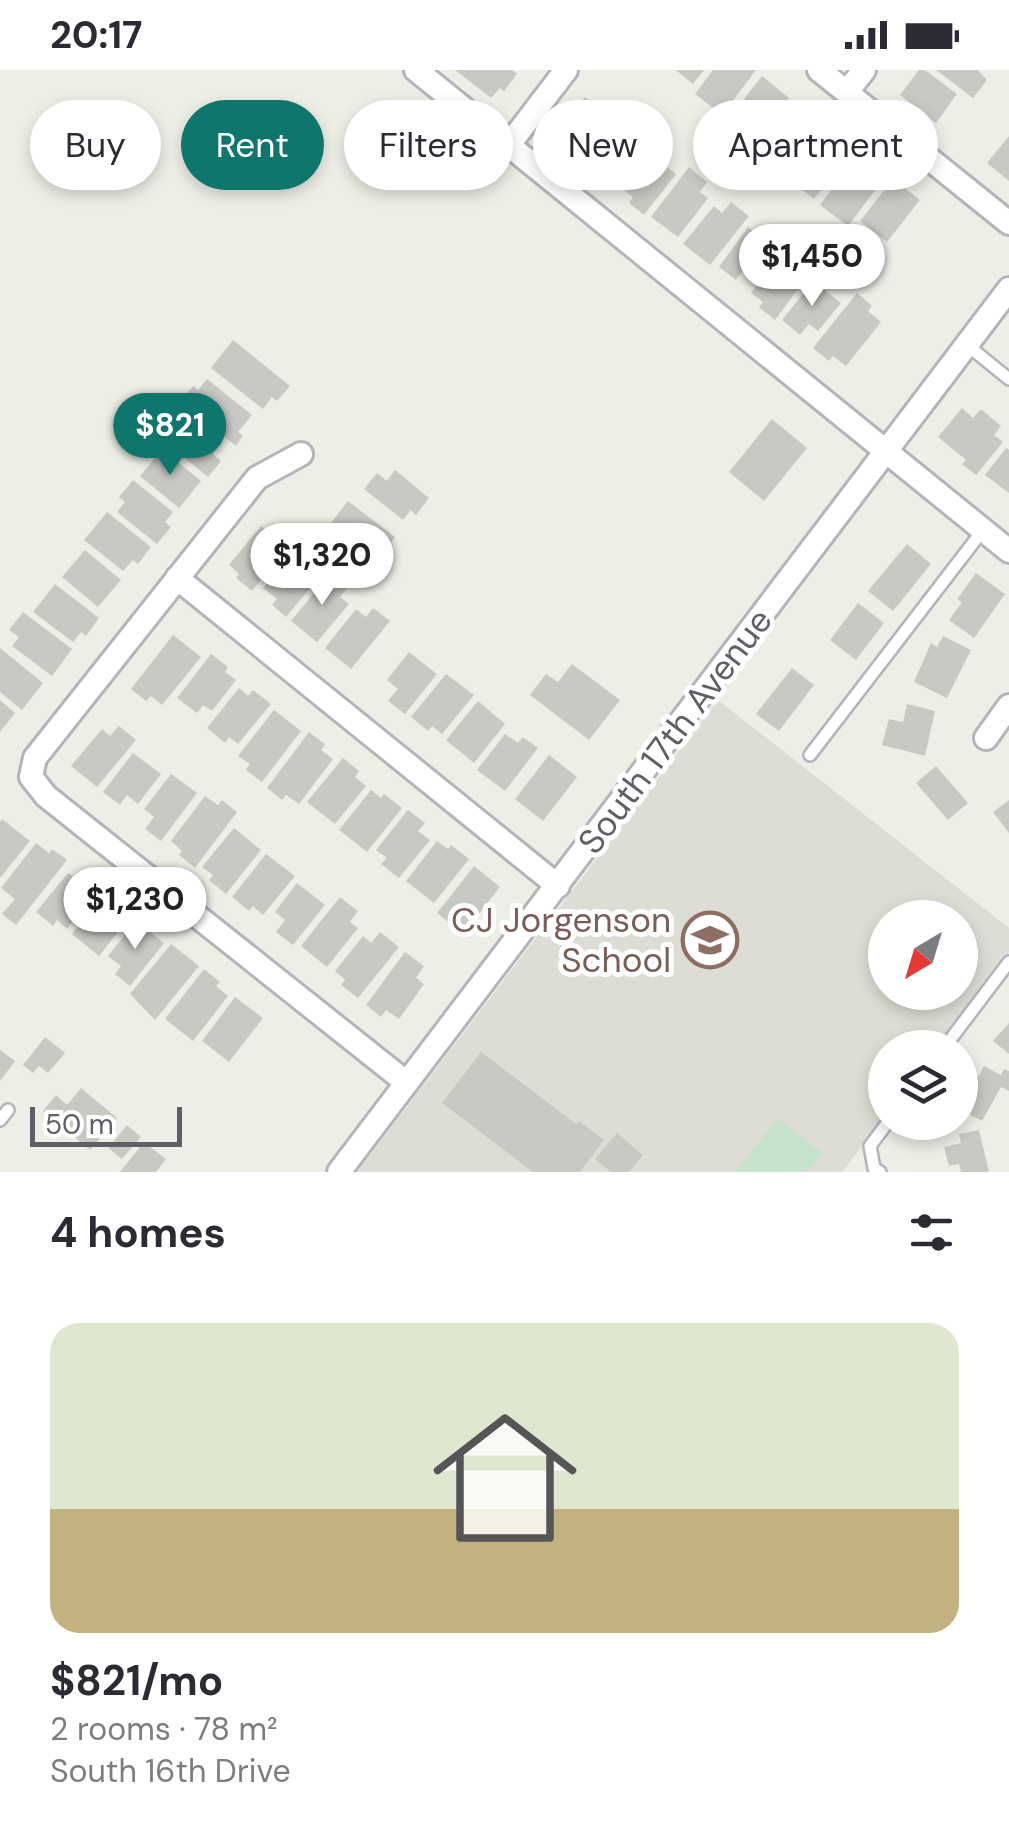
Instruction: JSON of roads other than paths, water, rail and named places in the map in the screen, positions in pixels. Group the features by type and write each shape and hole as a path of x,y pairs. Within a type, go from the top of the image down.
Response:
{"street":[{"path":"416,70 452,100"},
{"path":"513,139 566,70"},
{"path":"820,70 1009,222"},
{"path":"847,92 864,70"},
{"path":"513,150 1009,551"},
{"name":"South 17th Avenue","path":"339,1172 1009,289"},
{"path":"301,454 257,478 35,758 30,777 46,796 407,1083"},
{"path":"178,578 558,886"},
{"path":"986,738 1009,706"}],"lane":[{"path":"967,345 1009,379"},
{"path":"810,755 983,530"},
{"path":"958,1030 1009,962"},
{"path":"874,1140 870,1146 874,1168 880,1172"}],"place":[{"name":"CJ Jorgenson School","path":"710,940"}]}
